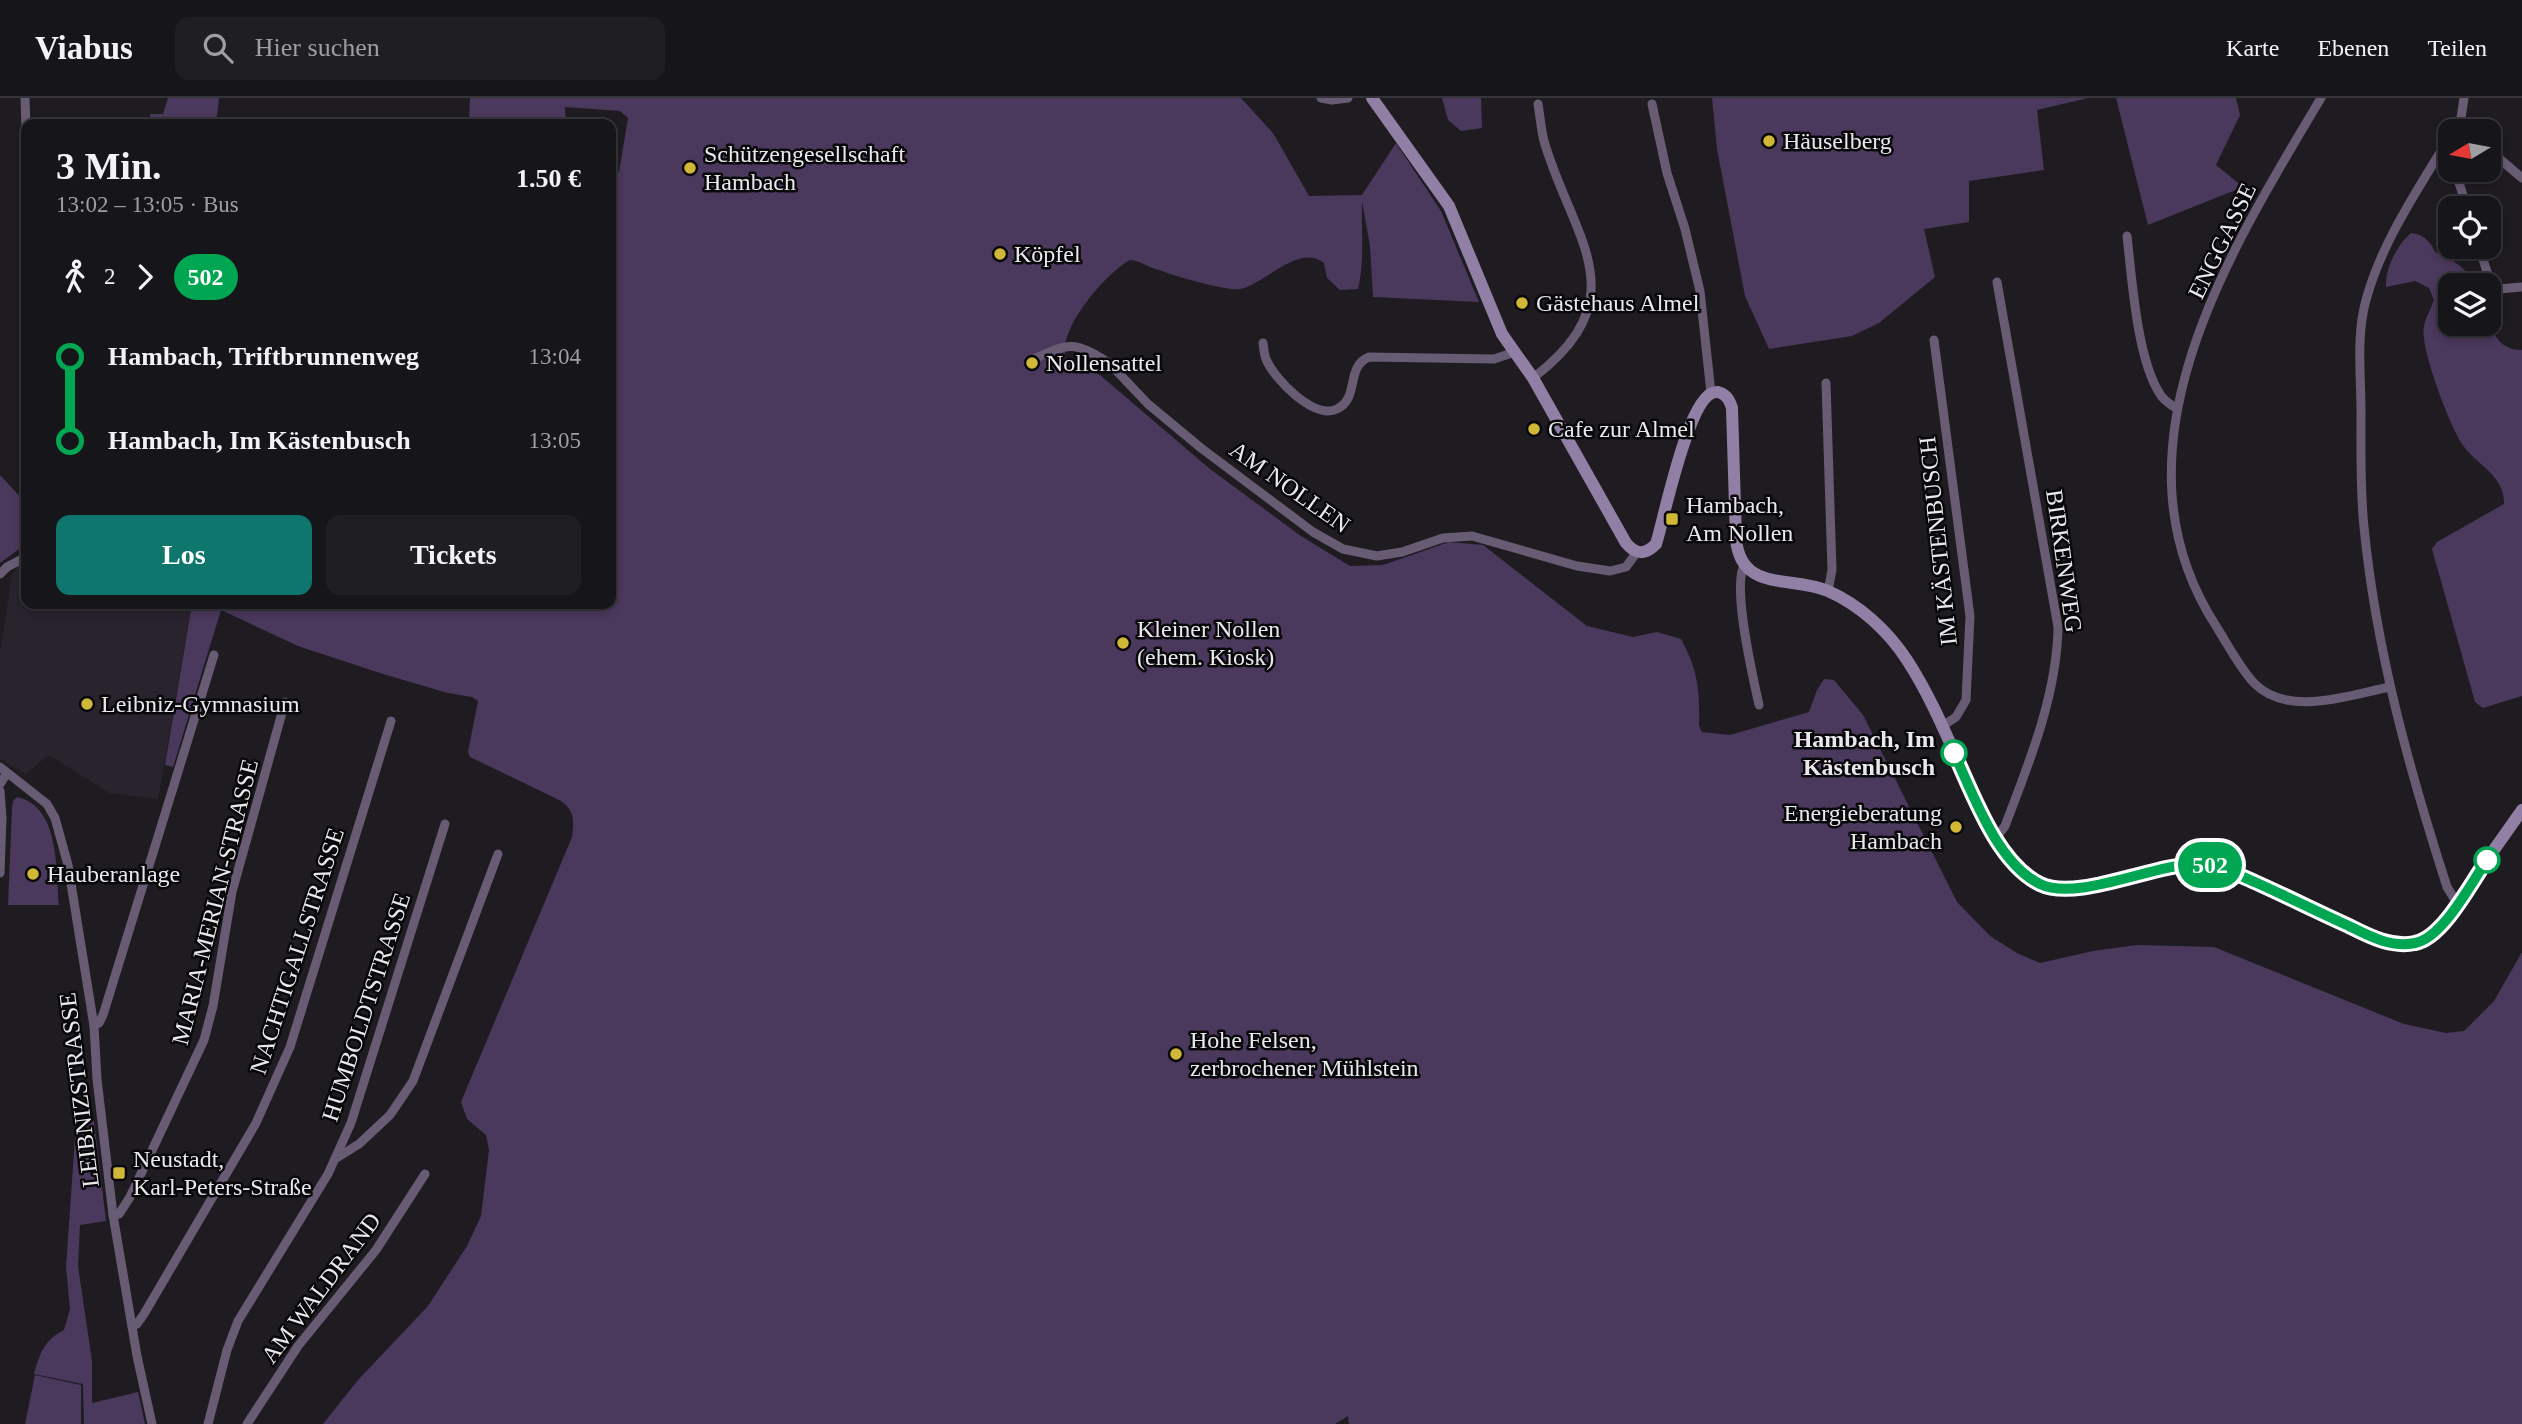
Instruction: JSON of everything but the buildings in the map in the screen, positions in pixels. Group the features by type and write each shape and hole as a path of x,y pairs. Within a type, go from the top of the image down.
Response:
{"street":[{"path":"25,98 26,119"},
{"path":"1321,98 1348,98"},
{"path":"1372,98 1449,206 1502,334 1533,378 1620,534 1632,550 1645,552 1656,544 1689,429 1701,403 1711,393 1720,393 1732,408 1736,539 1737,551 1744,566 1760,576 1828,591 1863,612 1893,641 1917,675 1996,838 2018,867 2040,884 2052,888 2074,889 2174,867 2210,864 2376,939 2389,943 2414,944 2436,932 2454,899 2522,810"},
{"name":"ENGGASSE","path":"2321,98 2229,260 2200,335 2176,408 2171,486 2182,554 2201,603 2253,682 2268,695 2288,702 2313,701 2390,687"},
{"path":"2461,118 2464,98"},
{"path":"1533,378 1552,363 1574,339 1591,289 1586,248 1544,142 1538,104"},
{"path":"1652,104 1667,173 1685,229 1700,291 1711,393"},
{"path":"2438,156 2390,239 2366,300 2360,334 2361,489 2377,622 2390,687 2403,744 2434,848 2454,899"},
{"path":"2501,160 2522,178"},
{"path":"2127,236 2134,293 2148,367 2160,394 2176,408"},
{"path":"2483,259 2492,286 2498,289 2522,287"},
{"name":"BIRKENWEG","path":"1996,838 2005,826 2041,726 2059,627 1997,282"},
{"name":"IM KÄSTENBUSCH","path":"1934,340 1970,616 1966,700 1962,710 1941,727"},
{"path":"1263,343 1265,357 1278,377 1300,399 1323,411 1338,409 1345,404 1352,391 1355,369 1369,357 1494,359 1515,352"},
{"name":"AM NOLLEN","path":"1031,360 1057,348 1071,345 1098,356 1109,363 1148,404 1193,441 1312,532 1343,549 1364,555 1384,556 1443,538 1472,536 1577,566 1611,571 1626,566 1637,552"},
{"path":"1826,383 1832,570 1828,591"},
{"path":"0,574 21,560"},
{"path":"1744,566 1741,573 1741,594 1759,705"},
{"path":"94,1026 103,1015 214,655"},
{"name":"MARIA-MERIAN-STRASSE","path":"113,1215 119,1214 130,1198 204,1040 213,1006 232,892 285,702"},
{"name":"NACHTIGALLSTRASSE","path":"132,1326 137,1324 144,1314 250,1134 290,1047 391,721"},
{"name":"LEIBNIZSTRASSE","path":"0,784 4,770 47,804 55,818 68,865 94,1026 97,1079 113,1215 152,1424"},
{"path":"0,791 0,873"},
{"name":"HUMBOLDTSTRASSE","path":"208,1424 227,1350 239,1321 335,1159 362,1089 445,824"},
{"path":"335,1159 359,1143 390,1115 413,1081 498,854"},
{"name":"AM WALDRAND","path":"247,1424 298,1346 376,1250 425,1174"}],"shaded area":[{"path":"168,98 219,98 217,119 150,119 150,114 163,114"},
{"path":"470,98 1241,98 1273,133 1309,196 1362,195 1396,143 1441,211 1479,302 1373,297 1370,246 1362,201 1362,256 1358,289 1340,290 1327,278 1324,263 1314,258 1293,261 1240,289 1210,285 1130,260 1098,288 1078,315 1066,342 1068,364 1100,375 1210,469 1301,536 1350,566 1383,565 1449,542 1483,545 1587,626 1633,637 1657,632 1681,639 1697,681 1699,726 1702,732 1730,735 1809,712 1824,679 1834,680 1863,715 1957,902 1990,936 2017,953 2040,963 2093,951 2137,945 2214,947 2404,1024 2446,1033 2464,1031 2494,1001 2522,952 2522,1424 1349,1424 1348,1416 1335,1424 323,1424 358,1380 428,1306 467,1246 481,1216 489,1150 486,1135 467,1119 461,1102 572,837 572,817 561,801 470,757 468,752 478,701 472,697 448,693 383,674 298,646 221,610 173,767 165,765 191,609 616,609 616,171 619,172 628,118 620,111 565,107 566,119 469,119"},
{"path":"1442,98 1481,98 1482,128 1461,131 1448,120"},
{"path":"1712,98 2088,98 2037,110 2044,170 1969,181 1969,222 1924,229 1935,277 1879,323 1852,336 1769,349 1745,296 1717,149"},
{"path":"2116,98 2236,98 2240,115 2216,165 2243,187 2148,225"},
{"path":"2411,233 2423,237 2438,254 2438,259 2449,259 2467,273 2438,273 2438,336 2496,336 2509,348 2522,350 2522,696 2483,708 2475,702 2432,549 2437,542 2504,504 2503,494 2495,478 2462,444 2437,386 2424,336 2424,326 2434,300 2429,288 2415,281 2386,287 2393,257"},
{"path":"0,475 21,498 21,548 0,563"},
{"name":"Leibniz-Gymnasium","path":"21,565 21,609 191,609 158,799 109,793 49,755 25,774 0,759 0,652 12,575"},
{"name":"Hauberanlage","path":"17,797 31,803 48,826 56,858 59,905 8,905 12,808"},
{"path":"94,1121 106,1221 80,1225 78,1266 92,1361 92,1403 138,1392 145,1424 84,1424 83,1384 34,1374 44,1348 64,1330 70,1309 66,1267 76,1123"},
{"path":"35,1375 81,1385 81,1424 25,1424"}],"bus line":[{"name":"502","path":"1954,753 1986,820 2009,858 2040,884 2052,888 2074,889 2181,865 2210,864 2273,890 2376,939 2389,943 2414,944 2436,932 2487,860"}],"place":[{"name":"Häuselberg","path":"1769,141"},
{"name":"Schützengesellschaft Hambach","path":"690,168"},
{"name":"Köpfel","path":"1000,254"},
{"name":"Gästehaus Almel","path":"1522,303"},
{"name":"Nollensattel","path":"1032,363"},
{"name":"Cafe zur Almel","path":"1534,429"},
{"name":"Hambach, Am Nollen","path":"1672,519"},
{"name":"Kleiner Nollen (ehem. Kiosk)","path":"1123,643"},
{"name":"Leibniz-Gymnasium","path":"87,704"},
{"name":"Hambach, Im Kästenbusch","path":"1954,753"},
{"name":"Energieberatung Hambach","path":"1956,827"},
{"name":"Hauberanlage","path":"33,874"},
{"name":"Hohe Felsen, zerbrochener Mühlstein","path":"1176,1054"},
{"name":"Neustadt, Karl-Peters-Straße","path":"119,1173"}]}
